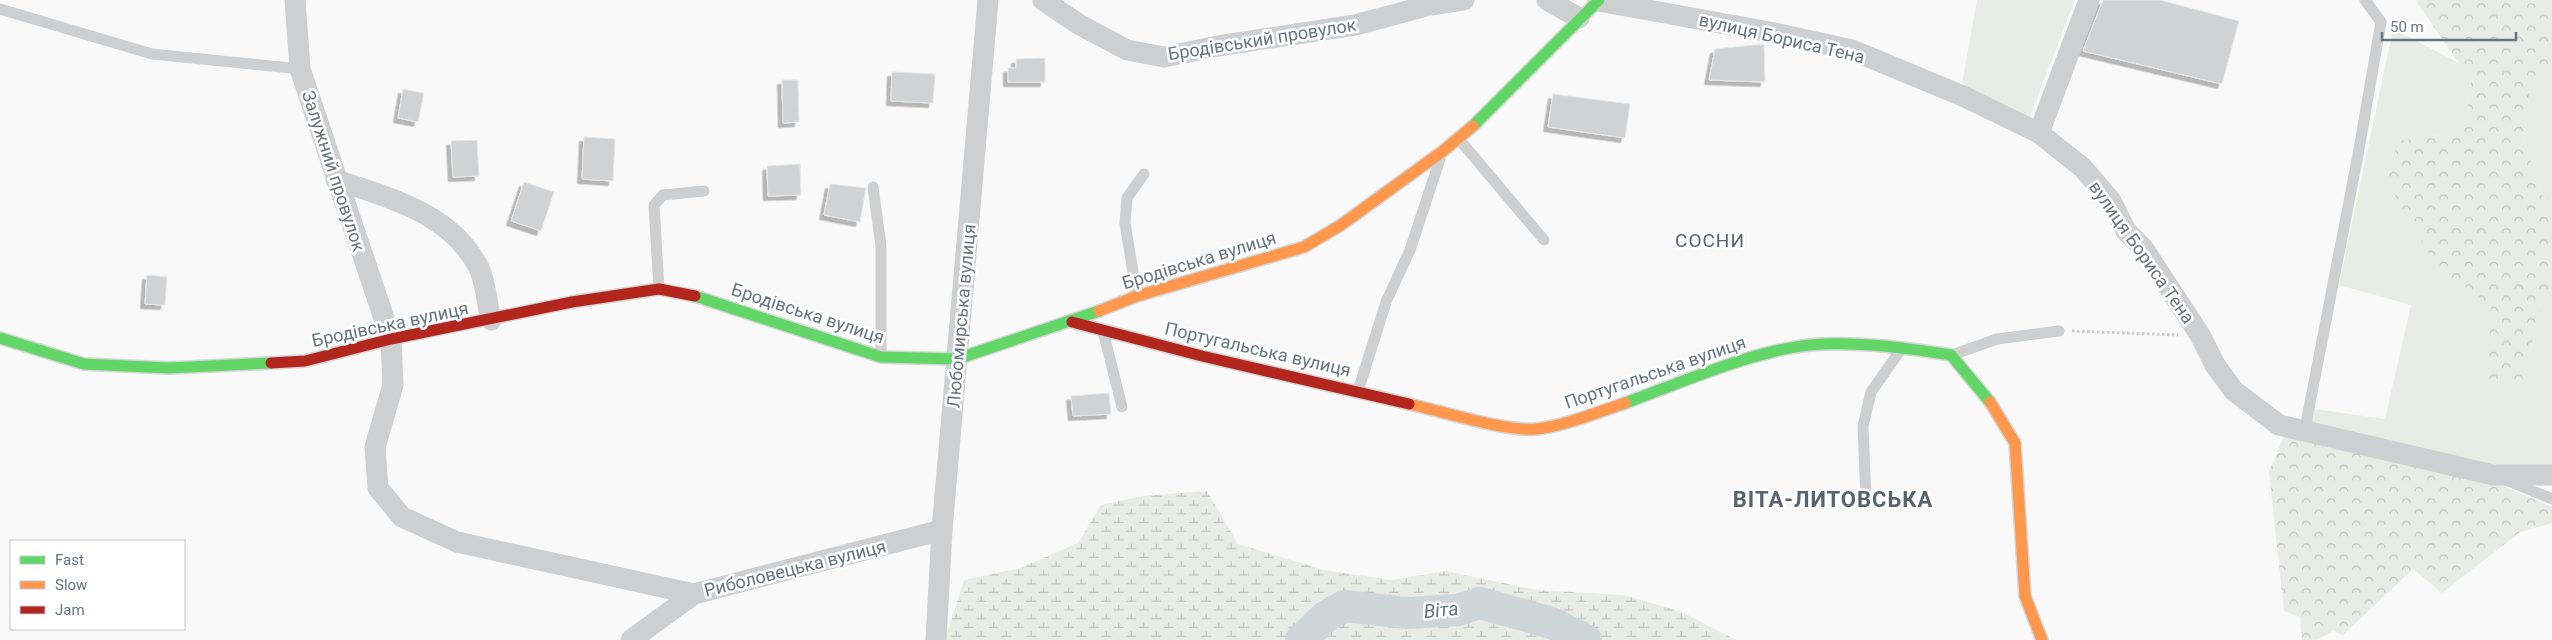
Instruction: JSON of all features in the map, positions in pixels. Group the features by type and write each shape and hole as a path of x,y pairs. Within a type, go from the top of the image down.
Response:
{"street":[{"name":"Залужний провулок","path":"295,0 300,69 391,339 393,385 375,447 378,488 402,517 457,542 694,594"},
{"name":"Любомирська вулиця","path":"937,636 942,530 988,0"},
{"name":"Бродівський провулок","path":"1043,0 1080,25 1126,50 1164,57 1218,46 1355,25 1426,6 1464,0"},
{"path":"1547,0 1578,18"},
{"path":"2039,133 2089,0"},
{"name":"Бродівська вулиця","path":"0,338 84,364 169,368 305,361 391,339 572,302 659,289 708,299 881,357 957,359 1072,322 1137,296 1304,247 1341,225 1442,151 1486,115 1542,59 1578,18 1599,1"},
{"name":"вулиця Бориса Тена","path":"1599,1 1775,33 1852,50 1957,93 2039,133 2083,168 2111,201 2126,231 2143,248 2200,335 2215,365 2234,391 2279,425 2304,433 2493,474 2552,475"},
{"path":"336,180 402,202 434,218 460,240 479,269 491,320"},
{"name":"Португальська вулиця","path":"1072,322 1202,356 1358,390 1501,425 1536,429 1591,415 1756,356 1821,344 1903,347 1951,355"},
{"path":"1951,355 1995,409 2015,443 2025,596 2042,640"},
{"name":"Риболовецька вулиця","path":"631,640 694,594 942,530"}],"lane":[{"path":"2304,433 2356,164 2380,22 2365,0"},
{"path":"0,9 152,54 300,69"},
{"path":"1457,137 1544,240"},
{"path":"1358,390 1386,302 1410,250 1442,151"},
{"path":"1137,296 1125,223 1127,198 1144,174"},
{"path":"873,187 881,246 881,357"},
{"path":"659,289 654,205 663,195 704,191"},
{"path":"1103,330 1122,407"},
{"path":"1951,355 1997,339 2059,331"},
{"path":"1866,500 1863,426 1867,409 1872,392 1903,347"},
{"path":"2493,474 2552,499"}],"path":[{"path":"2059,331 2200,335"}],"green space":[{"path":"1977,0 2075,0 2029,119 1962,84"},
{"path":"2552,0 2552,74 2530,89 2524,140 2544,200 2552,197 2552,289 2544,291 2524,379 2488,386 2491,307 2435,264 2382,173 2400,141 2464,131 2471,81 2416,1"},
{"path":"2393,29 2459,63 2471,81 2464,131 2400,141 2435,264 2492,307 2524,379 2544,290 2552,289 2552,469 2495,468 2311,426 2314,409 2385,419 2411,305 2339,285"},
{"path":"2552,74 2552,197 2544,200 2524,140 2530,89"},
{"path":"2284,436 2496,483 2552,507 2552,523 2520,532 2442,593 2413,569 2343,635 2333,631 2317,640 2302,640 2300,617 2284,611 2269,472"},
{"path":"1207,491 1238,544 1324,570 1392,580 1446,571 1537,590 1624,595 1682,612 1736,640 945,640 964,580 1020,568 1078,543 1101,505 1143,496"}],"building":[{"path":"2103,0 2160,0 2239,21 2222,84 2083,51"},
{"path":"1764,44 1765,82 1709,80 1715,49"},
{"path":"1045,58 1045,82 1008,82 1008,68 1016,68 1016,59"},
{"path":"892,72 935,74 933,103 891,101"},
{"path":"782,80 798,80 799,122 783,123"},
{"path":"403,89 424,93 418,122 398,118"},
{"path":"1553,94 1630,104 1625,138 1548,127"},
{"path":"584,137 615,139 613,181 582,179"},
{"path":"477,140 479,176 453,177 451,141"},
{"path":"800,164 801,195 768,196 767,166"},
{"path":"524,182 554,192 541,231 511,221"},
{"path":"830,184 866,188 860,222 824,215"},
{"path":"147,275 167,277 165,305 145,304"},
{"path":"1109,393 1111,414 1073,416 1071,396"}],"waterway":[{"name":"Віта","path":"1301,640 1325,617 1344,606 1407,613 1458,610 1480,603 1552,623 1586,640"}],"traffic: fast":[{"path":"1473,126 1599,0"},
{"path":"695,296 881,357 957,359 1099,311"},
{"path":"0,338 84,364 169,368 271,363"},
{"path":"1625,403 1748,358 1798,347 1822,344 1887,346 1951,355 1990,402"}],"traffic: slow":[{"path":"1099,311 1137,296 1304,247 1341,225 1443,151 1473,126"},
{"path":"1990,402 2015,443 2025,596 2042,640"},
{"path":"1409,404 1491,424 1536,429 1558,425 1625,403"}],"traffic: jam":[{"path":"271,363 305,361 391,339 572,302 659,289 695,296"},
{"path":"1072,322 1202,356 1409,404"}],"district":[{"name":"СОСНИ","path":"1710,240"},
{"name":"ВІТА-ЛИТОВСЬКА","path":"1833,499"}]}
